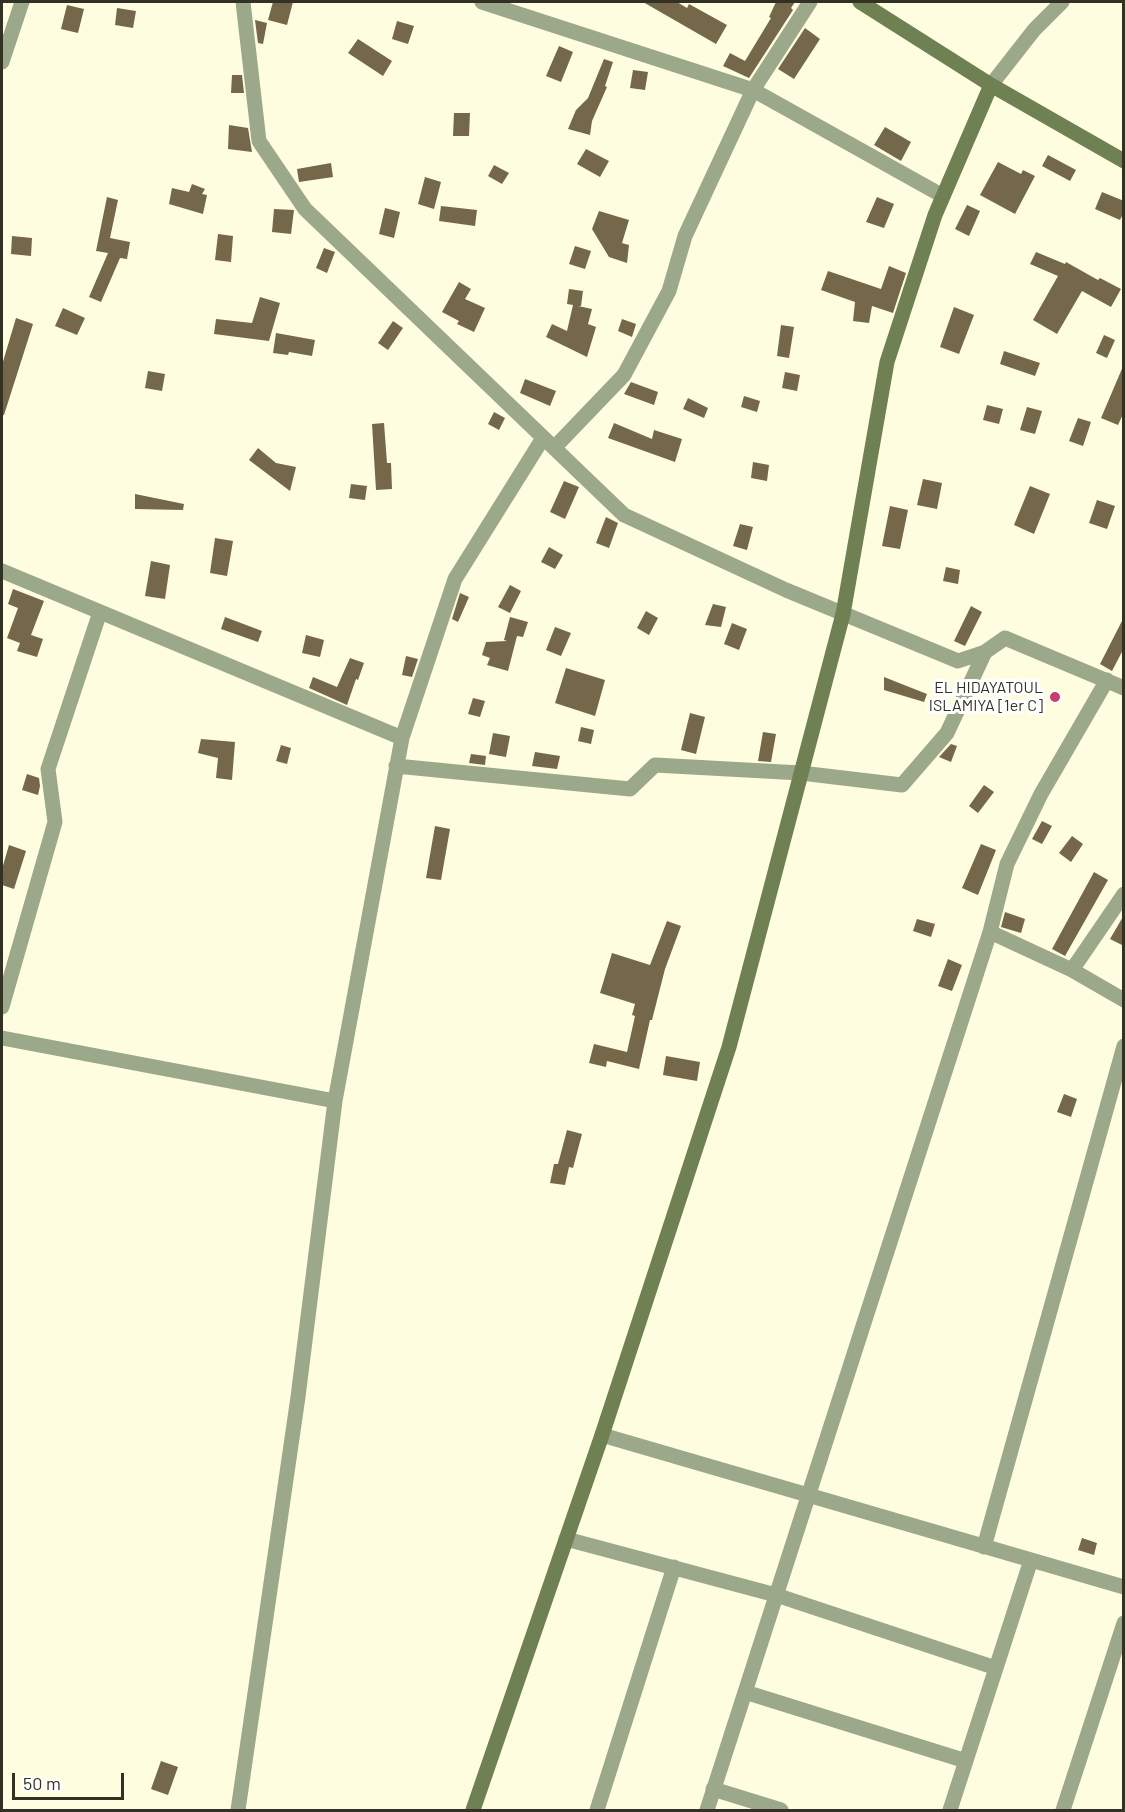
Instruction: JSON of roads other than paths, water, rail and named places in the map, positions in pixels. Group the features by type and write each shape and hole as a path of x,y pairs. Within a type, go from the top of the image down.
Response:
{"street":[{"path":"2,62 22,2"},
{"path":"243,2 259,141 305,209 624,515 843,614 958,661 985,652 1005,638 1124,688"},
{"path":"482,2 753,90 943,196"},
{"path":"238,1810 298,1397 336,1101 402,738 455,579 548,443 624,375 669,291 685,236 753,90 810,2"},
{"path":"860,2 991,85 1124,161"},
{"path":"474,1810 602,1435 729,1047 843,614 887,362 943,196 991,85 1035,30 1062,2"},
{"path":"2,572 402,738"},
{"path":"2,1007 55,822 48,769 100,612"},
{"path":"396,766 630,789 655,765 801,773 902,785 948,733 985,652"},
{"path":"707,1810 990,932 1008,864 1041,794 1107,680"},
{"path":"1072,970 1124,894"},
{"path":"990,932 1072,970 1124,1000"},
{"path":"2,1038 336,1101"},
{"path":"984,1546 1124,1046"},
{"path":"602,1435 1124,1587"},
{"path":"566,1539 776,1595 996,1668"},
{"path":"950,1810 1030,1560"},
{"path":"597,1810 674,1568"},
{"path":"1063,1810 1124,1623"},
{"path":"745,1692 966,1761"},
{"path":"713,1790 781,1810"}],"place":[{"name":"EL HIDAYATOUL ISLAMIYA [1er C]","path":"1055,697"}]}
